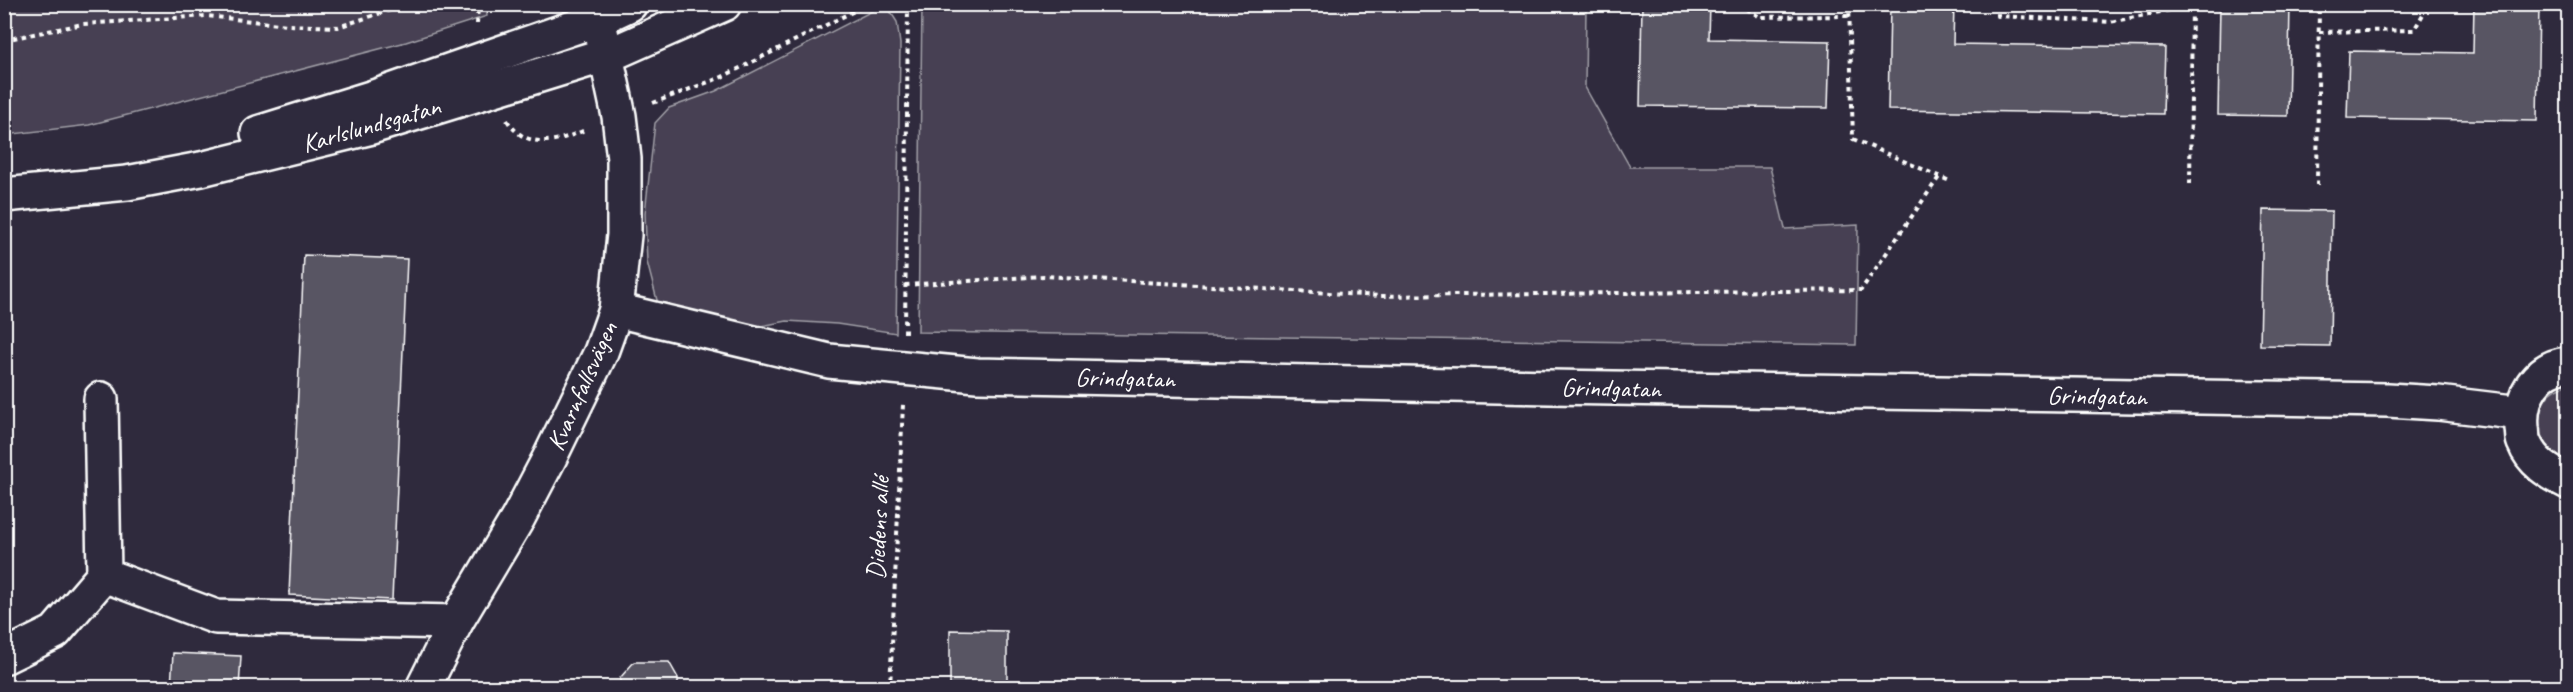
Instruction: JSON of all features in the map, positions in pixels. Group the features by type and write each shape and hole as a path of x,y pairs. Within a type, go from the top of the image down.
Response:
{"street":[{"name":"Karlslundsgatan","path":"4,188 181,152 279,128 596,12 630,4"},
{"name":"Karlslundsgatan","path":"4,195 127,183 201,170 368,128 606,55 724,4"},
{"name":"Kvarnfallsvägen","path":"423,687 456,622 518,518 550,458 601,352 616,310 624,235 624,159 619,116 596,12"},
{"name":"Grindgatan","path":"616,310 829,361 905,370 977,375 1550,387 2388,400 2438,403 2521,413"},
{"path":"2568,364 2557,365 2540,376 2525,396 2521,413 2523,442 2542,469 2568,482"},
{"path":"4,657 54,632 104,575 101,399"},
{"path":"104,575 216,617 456,622"}],"path":[{"path":"4,40 83,24 206,16 288,25 338,27 409,4"},
{"name":"Diedens allé","path":"890,687 905,370 908,4"},
{"path":"1740,4 1760,17 1849,16"},
{"path":"1849,4 1853,139 1952,182"},
{"path":"1998,4 1998,16 2110,22 2170,10 2175,4"},
{"path":"2190,184 2192,4"},
{"path":"2317,185 2319,4"},
{"path":"2319,32 2414,30 2429,4"},
{"path":"905,285 1044,276 1380,296 1861,290 1940,177"}],"shaded area":[{"path":"5,5 486,5 487,16 406,42 89,125 5,135"},
{"path":"922,5 1586,5 1585,87 1630,167 1770,167 1785,229 1858,225 1856,345 918,332"},
{"path":"874,10 890,11 897,22 900,44 896,333 837,324 787,321 756,327 658,304 647,262 645,213 655,123 669,108 716,91"},
{"path":"2568,385 2568,461 2555,454 2546,445 2540,433 2539,421 2546,398 2555,390"}],"building":[{"path":"1642,4 1710,4 1709,39 1830,41 1828,108 1640,106"},
{"path":"1890,4 1954,4 1953,44 2165,47 2163,114 1888,110"},
{"path":"2220,4 2290,4 2288,116 2218,115"},
{"path":"2474,4 2539,4 2537,121 2347,118 2349,51 2473,53"},
{"path":"2263,210 2332,211 2330,346 2260,345"},
{"path":"304,255 407,259 392,600 289,595"},
{"path":"950,630 1007,631 1007,688 950,688"},
{"path":"173,653 241,656 239,688 171,688"},
{"path":"634,662 669,662 678,678 678,688 620,688 620,678"}]}
